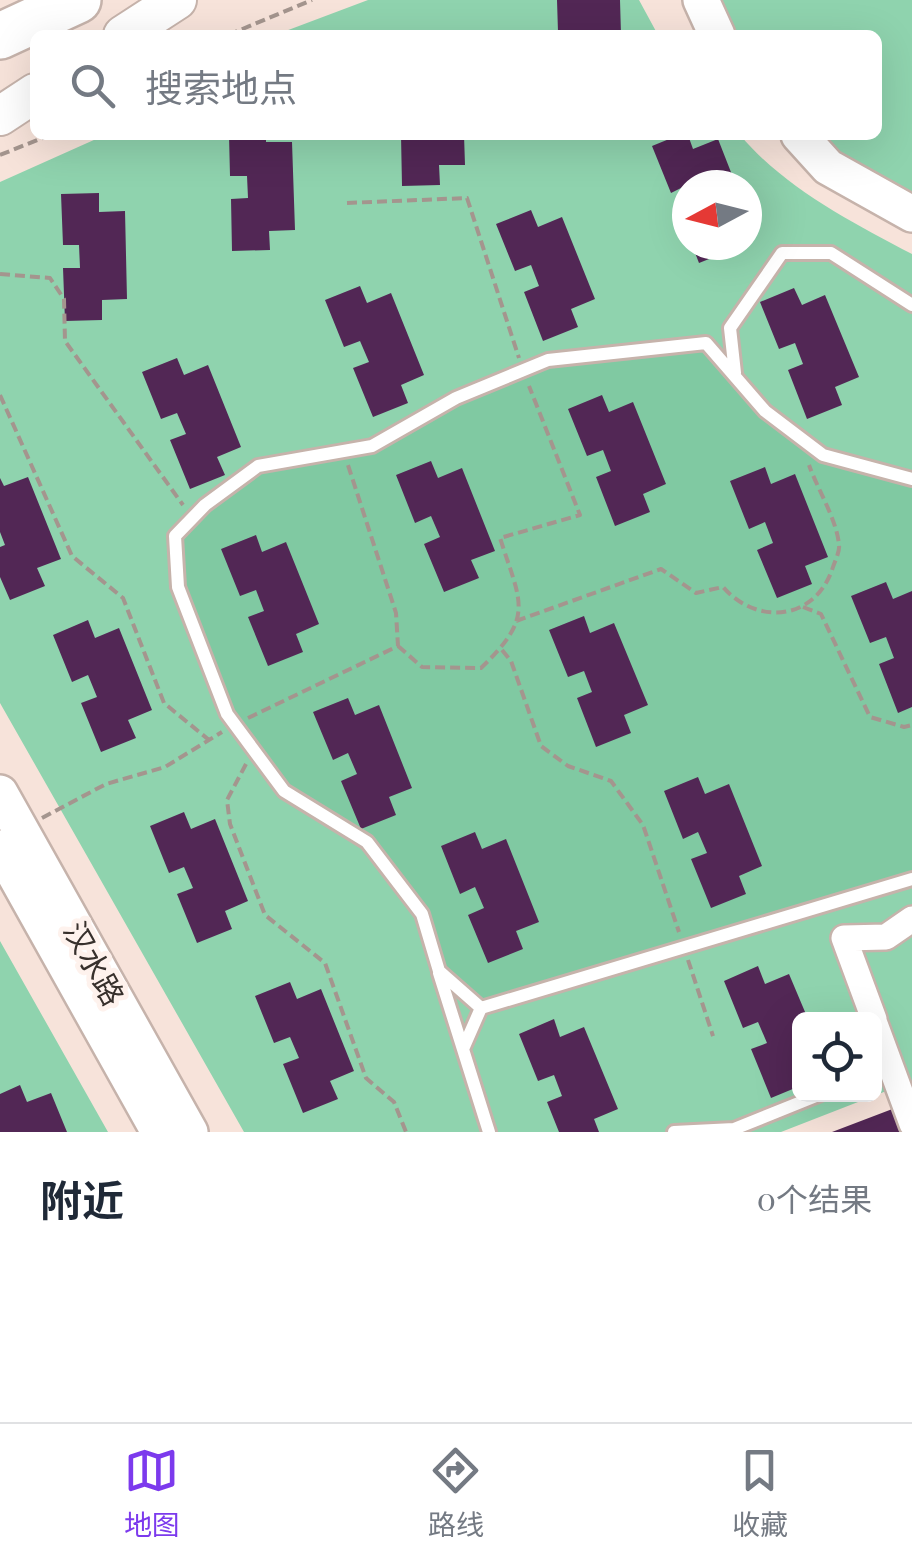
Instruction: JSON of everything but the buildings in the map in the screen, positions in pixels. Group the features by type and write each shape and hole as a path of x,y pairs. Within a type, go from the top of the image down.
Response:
{"highway":[{"path":"0,8 20,0"},
{"path":"0,36 78,0"}],"main road":[{"path":"131,30 177,0"},
{"path":"702,0 715,30"},
{"path":"0,116 30,96"},
{"path":"803,140 828,167 912,214"},
{"name":"汉水路","path":"0,793 8,857 158,1132"},
{"name":"汉水路","path":"8,857 190,1132"}],"street":[{"path":"871,1012 844,938 886,937 912,919"},
{"path":"882,1042 912,1124"}],"lane":[{"path":"489,1132 422,914 367,842 284,790 235,724 178,587 175,536 258,466 372,446 456,398 548,360 706,343 730,328 782,254 831,253 912,306"},
{"path":"730,328 736,373"},
{"path":"706,343 765,411 823,455 912,479"},
{"path":"462,1049 481,1008 912,879"},
{"path":"438,971 481,1008"},
{"path":"674,1132 734,1129 802,1102"}],"path":[{"path":"240,30 312,0"},
{"path":"0,155 38,140"},
{"path":"344,451 396,613 398,646 422,667 481,668 514,636 519,598 500,538 580,515 523,371 467,198 346,203"},
{"path":"0,274 50,278 64,299 64,341 192,518"},
{"path":"0,395 72,556 123,598 164,702 209,740"},
{"path":"803,607 829,580 840,546 808,463 804,440"},
{"path":"516,622 661,569 696,593 723,587 740,606 765,614 803,607 821,614 870,717 904,727 912,725"},
{"path":"8,857 106,784 165,767 235,724 398,646"},
{"path":"501,649 511,662 541,746 568,766 611,780 643,825 713,1036"},
{"path":"254,750 227,800 230,824 265,914 325,963 366,1078 394,1102 406,1132"}],"green space":[{"path":"368,0 639,0 655,30 288,30"},
{"path":"713,0 912,0 912,201 837,157 821,140 882,140 882,30 729,30"},
{"path":"94,140 745,140 798,188 912,254 912,1081 882,1093 882,1012 792,1012 792,1102 858,1102 781,1132 244,1132 0,703 0,182"},
{"path":"706,343 765,411 823,455 912,479 912,879 481,1008 439,971 422,914 367,842 284,791 227,714 178,587 175,536 258,466 372,446 456,398 548,360"},
{"path":"0,941 108,1132 0,1132"}]}
